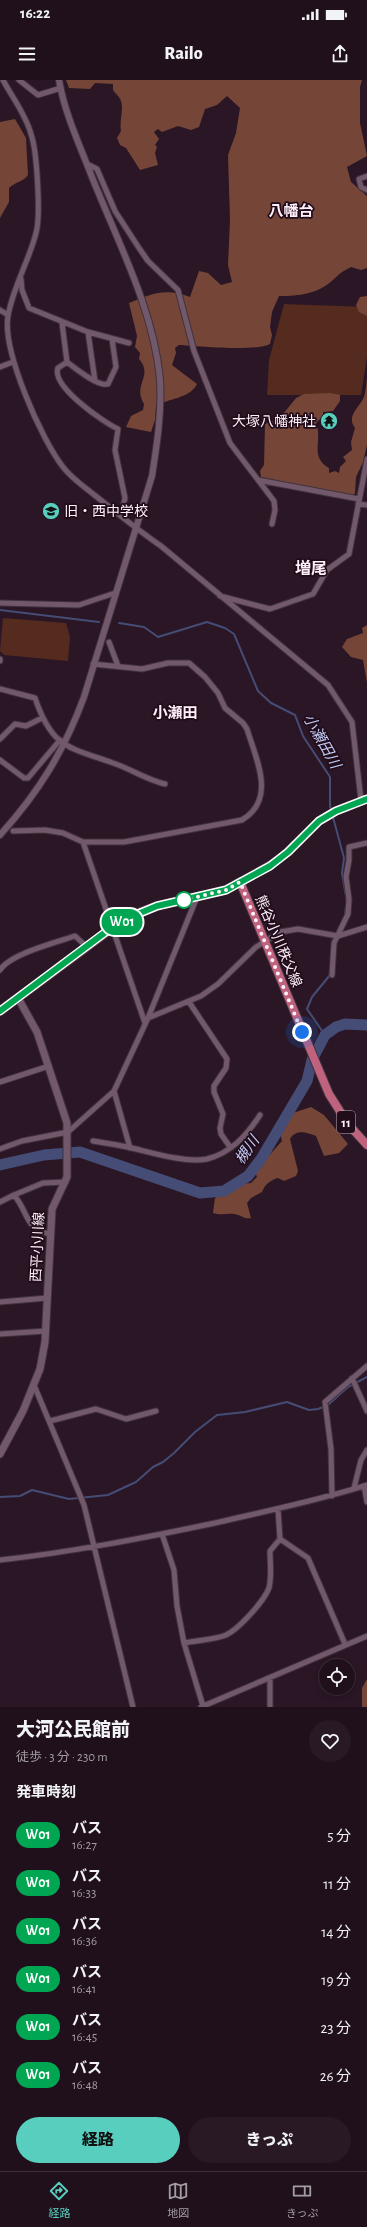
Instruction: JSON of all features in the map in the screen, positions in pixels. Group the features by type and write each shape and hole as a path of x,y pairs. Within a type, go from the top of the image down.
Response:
{"main road":[{"name":"熊谷小川秩父線","path":"0,1011 111,928 133,916 157,906 226,890 240,882 329,1094 348,1124 367,1145"},
{"name":"西平小川線","path":"0,1454 34,1385 41,1364 46,1331 50,1234 54,1202 66,1180 68,1134 67,1123 49,1066 33,1023 18,998"}],"street":[{"path":"3,80 29,128 33,140 39,220 33,245 20,276 8,315 8,340 13,362 28,400 63,467 135,528 161,546 328,685 337,696 352,722 364,800 336,811 319,821 279,859 240,882"},
{"path":"19,80 38,95 60,88"},
{"path":"0,835 28,803 48,774 84,697 152,476 158,440 160,379 153,341 145,313 87,164 60,88 59,80"},
{"path":"87,164 97,169 115,212 138,248 155,268 178,290 194,351 230,442 274,501 275,510 272,524"},
{"path":"367,176 359,179 361,187 367,190"},
{"path":"98,194 106,190"},
{"path":"20,276 22,290 29,308 62,323 128,343"},
{"path":"0,310 8,315"},
{"path":"62,323 67,362 95,381 105,385 108,384 116,367 112,339"},
{"path":"88,332 95,381"},
{"path":"0,367 13,362"},
{"path":"67,362 57,371 57,378 62,386 100,420 118,430 115,450 125,498 121,516"},
{"path":"220,596 270,609 313,594 327,570 349,554 358,501 365,479 367,459"},
{"path":"257,480 358,501 367,505"},
{"path":"0,603 79,605 115,593"},
{"path":"109,642 118,666"},
{"path":"12,831 45,830 63,833 83,842 124,842 242,820 249,816 255,808 263,785 260,767 247,729 243,723 225,708 218,694 197,669 189,663 179,662 142,669 93,664"},
{"path":"0,689 35,698 42,718 48,729 63,742 84,754 114,763 165,784"},
{"path":"0,739 16,724 26,726 42,718"},
{"path":"0,760 24,778 28,778 63,742"},
{"path":"83,842 111,928 147,1021"},
{"path":"332,975 334,942 346,922 349,905 346,877 349,860 349,847 367,843"},
{"path":"0,1149 22,1141 68,1134 114,1091 147,1021 198,897"},
{"path":"147,1021 189,1002 218,984 265,940 289,930 338,936 367,927"},
{"path":"0,970 13,959 75,936 78,936 87,947"},
{"path":"189,1002 226,1059 226,1068 214,1086 214,1092 223,1114 220,1128 221,1134 230,1147"},
{"path":"0,1082 49,1066"},
{"path":"114,1091 130,1148"},
{"path":"93,1141 162,1155 198,1160 213,1157 247,1135 260,1115"},
{"path":"0,1202 43,1183 66,1180"},
{"path":"14,1195 32,1225 41,1232 50,1234"},
{"path":"0,1302 47,1298"},
{"path":"0,1334 46,1331"},
{"path":"332,1496 331,1449 325,1402 367,1366"},
{"path":"352,1378 367,1411"},
{"path":"34,1385 84,1505 133,1707"},
{"path":"50,1421 96,1409 126,1419 156,1411"},
{"path":"354,1488 359,1466 367,1450"},
{"path":"0,1560 94,1548 278,1509 332,1496 365,1485 367,1502"},
{"path":"184,1643 227,1635 250,1614 262,1600 269,1588 271,1575 270,1551 280,1539 278,1509"},
{"path":"162,1534 174,1570 177,1606 184,1643 202,1707 344,1644 367,1636"},
{"path":"280,1539 308,1558 344,1644"},
{"path":"270,1678 270,1707"}],"shaded area":[{"path":"66,80 362,80 360,87 360,123 367,156 347,167 351,182 367,196 367,268 361,270 351,267 327,285 308,293 301,295 279,296 272,312 270,327 272,335 270,344 252,348 179,345 175,348 176,353 172,365 197,384 189,393 156,406 155,420 151,432 126,427 131,416 143,410 144,404 140,391 144,371 143,365 139,359 140,353 135,347 137,336 129,303 152,294 166,292 190,297 199,271 208,273 221,285 232,282 228,265 230,220 228,155 236,133 240,108 227,96 217,105 205,109 199,127 191,130 178,126 162,132 158,129 154,132 159,139 155,145 157,147 155,153 158,165 140,170 126,148 120,145 117,138 121,131 122,104 120,98 113,90 113,84 95,83 90,89 69,88"},
{"path":"15,119 26,138 28,175 9,188 9,202 0,218 0,122"},
{"path":"367,296 367,316 359,312 356,305 360,297"},
{"path":"284,304 367,307 367,357 361,395 267,395 269,360"},
{"path":"367,378 367,445 363,462 356,477 355,493 352,496 261,477 260,471 264,465 265,424 279,419 296,398 304,394 330,393 340,395 340,401 333,411 323,412 323,416 316,423 318,430 318,453 320,459 329,468 329,473 335,471 339,473 340,467 346,461 343,457 352,450 351,442 355,428 352,420 354,412 364,397"},
{"path":"3,618 66,623 70,637 68,661 4,655 0,651"},
{"path":"367,625 367,683 363,660 351,657 342,647 347,639 363,633 362,628"},
{"path":"311,1107 324,1115 348,1144 339,1153 324,1156 316,1136 302,1132 295,1134 290,1139 298,1171 296,1176 284,1181 278,1178 273,1180 268,1183 262,1192 251,1198 247,1203 251,1218 246,1218 235,1214 213,1213 215,1198 242,1184 251,1183 257,1177 255,1171 282,1141 280,1133 290,1114"},
{"path":"367,1679 367,1707 362,1707 362,1688"}],"waterway":[{"name":"小瀬田川","path":"0,610 99,622"},
{"name":"小瀬田川","path":"119,623 144,627 158,637 207,622 225,628 234,634 258,691 271,703 295,715 303,736 330,777 330,806 344,858 342,873 347,902"},
{"name":"小瀬田川","path":"345,916 346,906"},
{"name":"小瀬田川","path":"325,1035 307,1009 312,997 330,975"},
{"name":"槻川","path":"0,1165 44,1155 80,1152 200,1193 224,1191 248,1176 261,1159 307,1081 312,1060 325,1035 336,1027 345,1024 367,1025"},
{"path":"0,1497 20,1496 32,1490 69,1499 108,1495 136,1482 153,1467 163,1462 174,1453 195,1432 217,1415 245,1412 287,1402 309,1410 318,1409 328,1405 348,1387 367,1377"}],"bus line":[{"name":"W01","path":"0,1011 111,928 133,916 157,906 226,890 236,885 270,866 288,852 319,821 336,811 361,800 367,799"}],"place":[{"name":"大塚八幡神社","path":"329,421"},
{"name":"旧・西中学校","path":"51,511"}],"district":[{"name":"八幡台","path":"291,211"},
{"name":"増尾","path":"311,568"},
{"name":"小瀬田","path":"175,713"}],"route":[{"path":"184,900 226,890 240,882 302,1032"}]}
